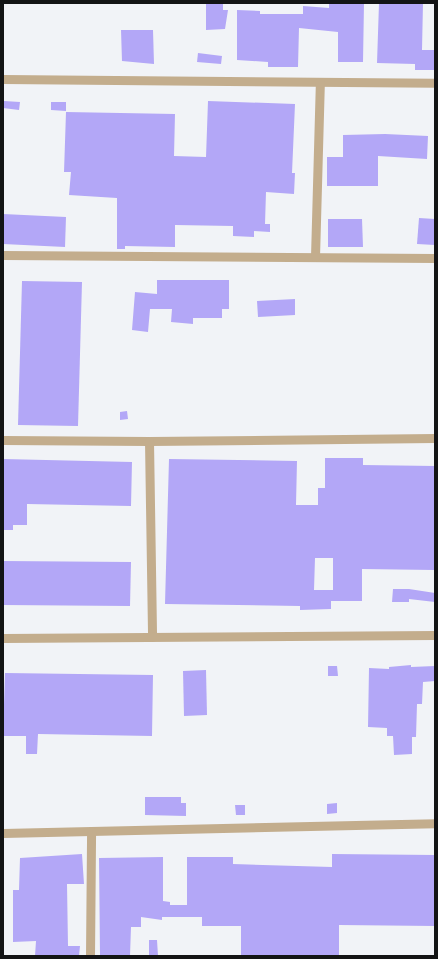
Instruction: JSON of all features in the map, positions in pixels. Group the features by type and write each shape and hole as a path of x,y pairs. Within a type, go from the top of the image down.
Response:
{"street":[{"path":"3,79 435,83"},
{"path":"315,257 320,82"},
{"path":"3,255 435,258"},
{"path":"3,440 149,441 435,438"},
{"path":"149,441 152,637"},
{"path":"3,638 435,635"},
{"path":"3,833 435,823"},
{"path":"90,956 91,831"}],"building":[{"path":"206,3 223,3 223,10 228,10 225,29 206,30"},
{"path":"329,3 364,3 363,62 338,62 338,32 299,28 298,67 268,67 268,62 237,60 237,10 260,11 260,14 303,14 303,6 329,8"},
{"path":"379,3 423,3 422,50 435,50 435,70 415,70 415,64 377,63"},
{"path":"121,30 153,30 154,64 122,61"},
{"path":"198,53 222,56 221,64 197,62"},
{"path":"4,101 20,102 19,110 3,108"},
{"path":"208,101 295,104 292,173 295,173 294,194 266,192 265,224 270,224 270,232 254,231 254,237 233,236 233,226 175,225 175,247 125,246 125,249 117,249 117,198 69,195 71,172 64,172 66,112 175,114 174,156 206,157"},
{"path":"51,102 66,102 66,111 51,110"},
{"path":"385,134 428,136 427,159 378,156 378,186 327,186 327,157 343,157 343,135"},
{"path":"3,214 66,217 65,247 3,244"},
{"path":"419,218 435,219 435,245 417,244"},
{"path":"328,219 362,219 363,247 328,247"},
{"path":"157,280 229,280 229,309 222,309 222,318 193,318 193,324 171,322 172,309 150,309 148,332 132,330 135,292 157,294"},
{"path":"22,281 82,282 78,426 18,425"},
{"path":"295,299 295,315 258,317 257,301"},
{"path":"127,411 128,419 120,420 120,412"},
{"path":"325,458 363,458 363,465 435,466 434,570 362,569 362,601 331,601 331,609 300,610 300,606 165,604 169,459 297,461 296,505 318,505 318,488 325,488","holes":["315,558 333,558 333,590 314,590"]},
{"path":"3,459 132,462 131,506 27,504 27,525 13,525 13,530 4,530"},
{"path":"3,561 131,562 130,606 3,605"},
{"path":"393,589 409,589 435,593 435,602 409,599 409,602 392,602"},
{"path":"411,665 411,667 435,666 435,681 423,682 422,704 417,704 416,737 412,737 412,754 394,755 393,736 387,736 387,728 368,727 369,668 389,669 389,667"},
{"path":"328,666 337,666 338,676 328,676"},
{"path":"206,670 207,715 184,716 183,671"},
{"path":"5,673 153,675 152,736 38,734 37,754 26,754 26,736 3,736"},
{"path":"145,797 181,797 181,803 186,803 186,816 145,815"},
{"path":"337,803 337,813 327,814 327,804"},
{"path":"235,805 245,805 245,815 236,815"},
{"path":"82,854 84,884 67,884 68,946 80,946 79,956 35,956 36,941 13,942 13,890 19,890 20,858"},
{"path":"332,854 435,855 435,926 339,925 339,956 241,956 241,926 202,926 202,917 162,917 162,920 141,917 141,927 131,927 130,956 100,956 99,858 163,857 163,901 170,902 170,905 187,905 187,857 233,857 233,864 332,867"},
{"path":"149,940 157,940 158,956 149,956"}]}
